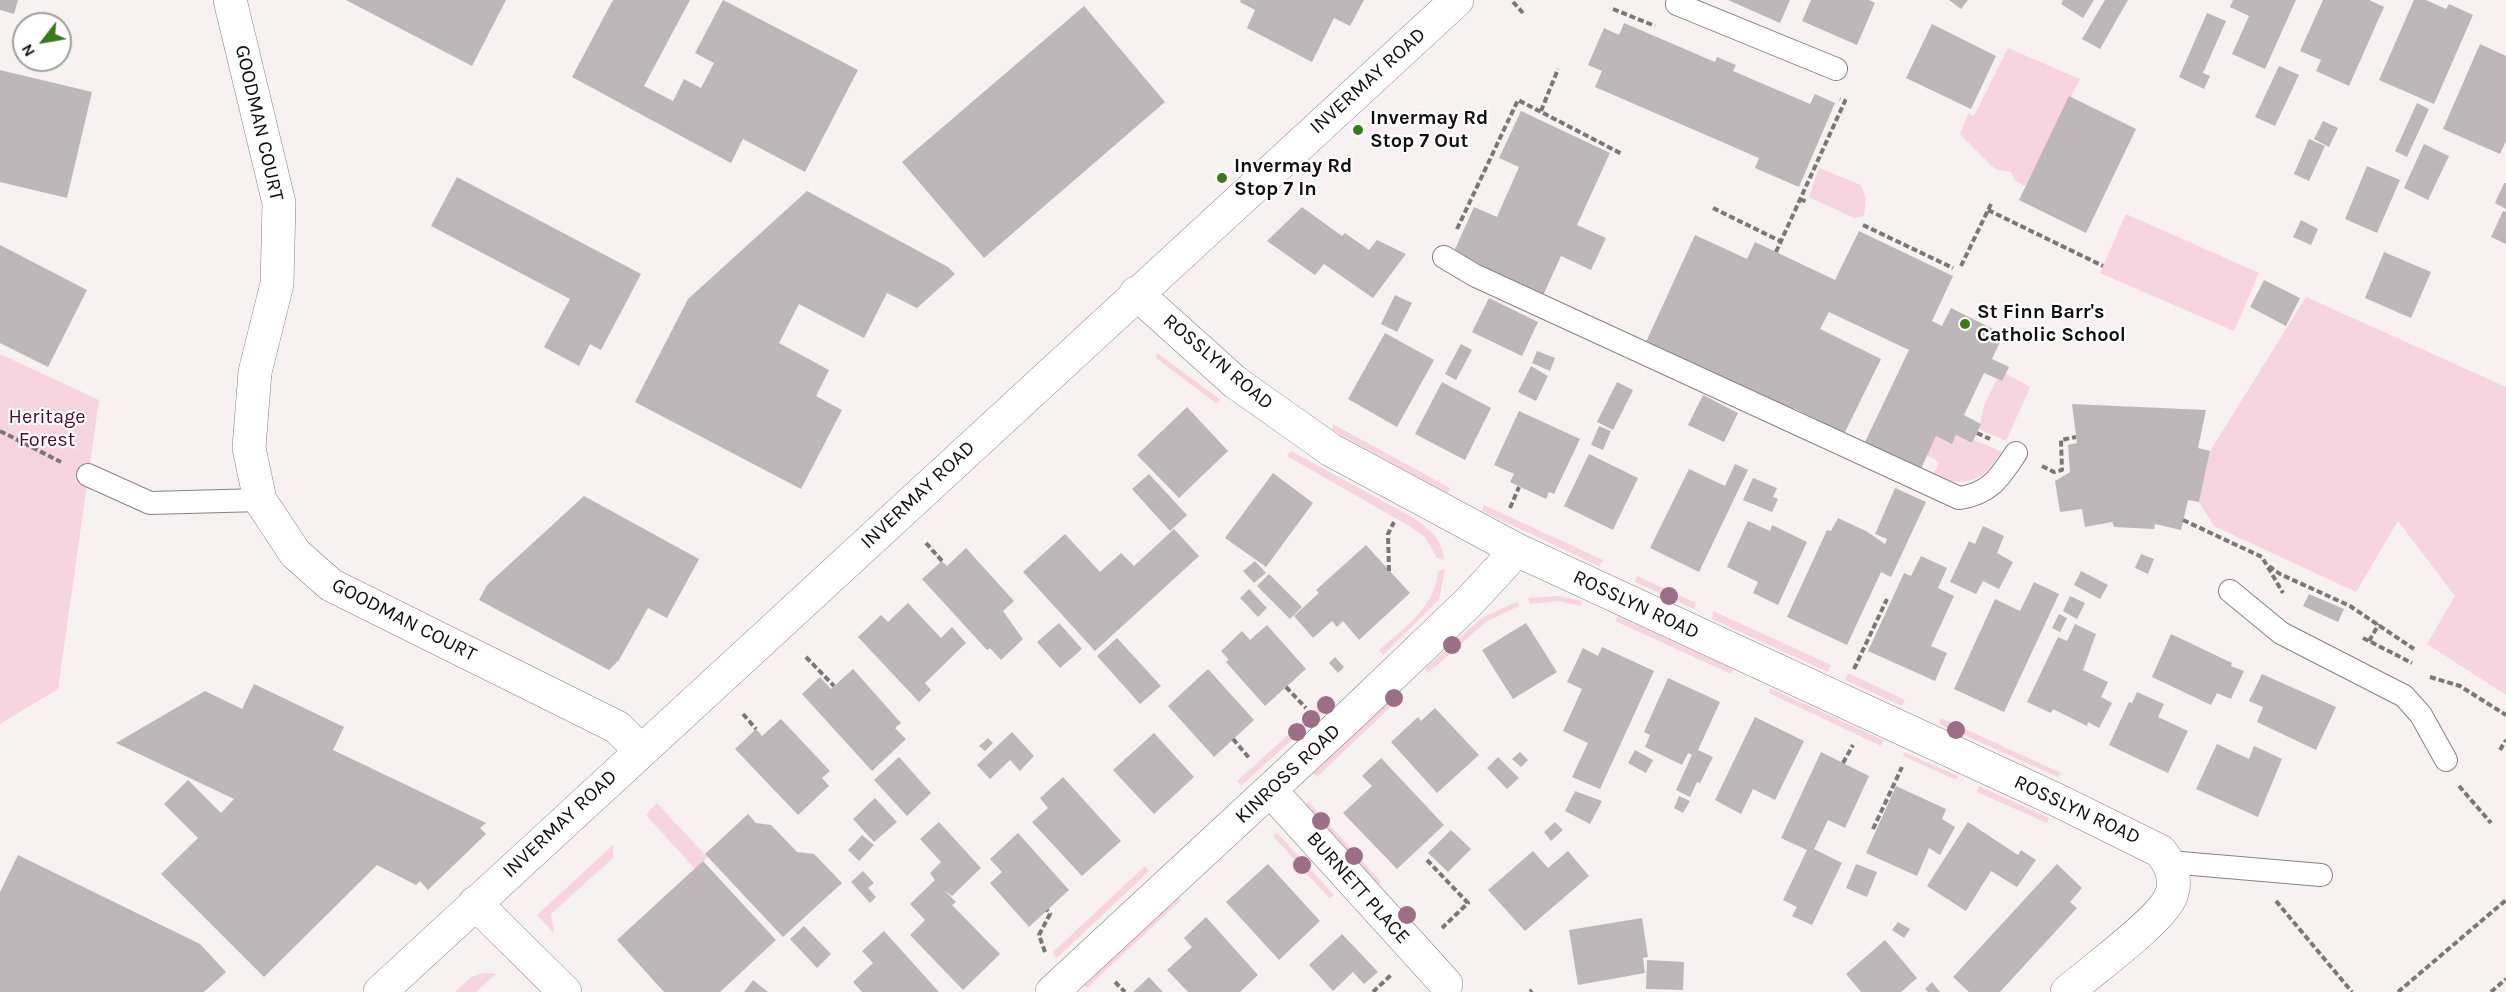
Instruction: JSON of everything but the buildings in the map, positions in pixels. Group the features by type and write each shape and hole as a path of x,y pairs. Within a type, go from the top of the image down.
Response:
{"street":[{"name":"GOODMAN COURT","path":"230,0 279,202 277,284 255,372 249,448 260,500 295,553 332,585 617,727 640,750"},
{"name":"INVERMAY ROAD","path":"380,992 1136,293 1457,0"},
{"name":"ROSSLYN ROAD","path":"1136,293 1235,382 1331,450 1517,550 2144,840 2160,851 2169,862"},
{"name":"KINROSS ROAD","path":"1052,992 1271,791 1469,602 1517,550"},
{"name":"BURNETT PLACE","path":"1271,791 1446,984"},
{"path":"2067,992 2159,913 2170,899 2174,886 2169,862"},
{"path":"475,903 566,992"}],"lane":[{"path":"1679,0 1677,4 1836,69"},
{"path":"1444,257 1496,285 1959,498 1976,496 1994,483 2016,453"},
{"path":"88,476 150,503 260,500"},
{"path":"2230,591 2281,633 2404,696 2421,715 2446,760"},
{"path":"2169,862 2321,875"}],"path":[{"path":"1513,2 1522,13"},
{"path":"1613,9 1657,27"},
{"path":"1540,111 1558,69"},
{"path":"1776,252 1845,101 1834,97"},
{"path":"1444,257 1518,100 1622,154"},
{"path":"1800,199 1807,202"},
{"path":"1961,266 1991,204"},
{"path":"1713,208 1780,241"},
{"path":"1988,210 2103,266"},
{"path":"1863,225 1953,268"},
{"path":"0,431 88,476"},
{"path":"1508,511 1519,487"},
{"path":"2183,520 2253,550 2262,557 2290,600"},
{"path":"1389,571 1388,534 1394,522"},
{"path":"926,543 942,561"},
{"path":"2266,564 2280,574 2322,592 2379,624 2414,649"},
{"path":"1853,672 1887,599"},
{"path":"2369,640 2379,624"},
{"path":"2358,636 2415,666"},
{"path":"806,657 834,686"},
{"path":"2423,672 2432,678 2460,686 2506,715"},
{"path":"1286,687 1308,710"},
{"path":"743,714 756,729"},
{"path":"1843,763 1857,738"},
{"path":"1233,739 1252,762"},
{"path":"2500,750 2506,740"},
{"path":"1873,829 1905,761"},
{"path":"2455,781 2491,823"},
{"path":"1427,860 1468,903 1435,934"},
{"path":"2266,870 2276,902 2352,992"},
{"path":"2398,992 2506,900"},
{"path":"1045,953 1039,935 1050,914 1047,910"},
{"path":"1373,992 1393,973"},
{"path":"2491,992 2506,979"}],"green space":[{"path":"2008,48 2080,79 2025,186 2015,181 2011,172 1995,169 1960,134 1968,114 1974,116"},
{"path":"1819,168 1861,185 1866,199 1864,216 1854,218 1809,197"},
{"path":"2126,214 2259,273 2234,331 2100,273"},
{"path":"2306,297 2506,387 2506,695 2427,644 2455,596 2398,521 2356,592 2214,526 2199,502 2210,451"},
{"path":"1157,353 1221,400 1217,404 1156,358"},
{"name":"Heritage Forest","path":"0,354 99,400 58,689 0,724"},
{"path":"2005,373 2030,387 2006,441 1979,429 1984,405 1997,379 2002,381"},
{"path":"1333,424 1450,488 1447,493 1332,430"},
{"path":"1956,435 1972,443 1974,440 2003,452 1988,470 1973,480 1956,482 1933,476 1939,462 1927,455 1936,436 1952,444"},
{"path":"1291,451 1414,518 1438,540 1444,560 1437,558 1425,537 1287,456"},
{"path":"1484,505 1603,560 1599,566 1482,511"},
{"path":"1445,569 1439,600 1383,655 1379,650 1425,606 1436,584 1438,571"},
{"path":"1637,576 1696,603 1694,609 1635,582"},
{"path":"1557,596 1583,601 1580,606 1559,601 1530,604 1528,598"},
{"path":"1518,601 1519,606 1486,622 1428,673 1424,669 1482,618"},
{"path":"1713,611 1831,665 1828,672 1712,619"},
{"path":"1618,616 1733,669 1731,674 1615,621"},
{"path":"1848,673 1905,700 1902,706 1845,680"},
{"path":"1770,688 1883,740 1881,746 1769,693"},
{"path":"1397,690 1402,696 1317,777 1312,772"},
{"path":"1330,697 1334,702 1241,786 1237,781"},
{"path":"1941,718 2061,773 2058,777 1939,724"},
{"path":"1904,752 1958,776 1956,780 1903,756"},
{"path":"1979,786 2049,818 2047,823 1977,792"},
{"path":"1308,801 1381,882 1378,886 1315,819 1306,805"},
{"path":"657,803 707,857 695,869 646,815"},
{"path":"1276,833 1334,895 1329,898 1273,836"},
{"path":"613,845 613,858 551,914 554,933 537,915"},
{"path":"1145,866 1149,871 1057,958 1052,953"},
{"path":"1177,895 1181,900 1087,988 1083,983"},
{"path":"484,973 496,974 476,992 455,992 471,977"}],"place":[{"name":"Invermay Rd Stop 7 Out","path":"1358,130"},
{"name":"Invermay Rd Stop 7 In","path":"1222,178"},
{"name":"St Finn Barr's Catholic School","path":"1965,324"}]}
